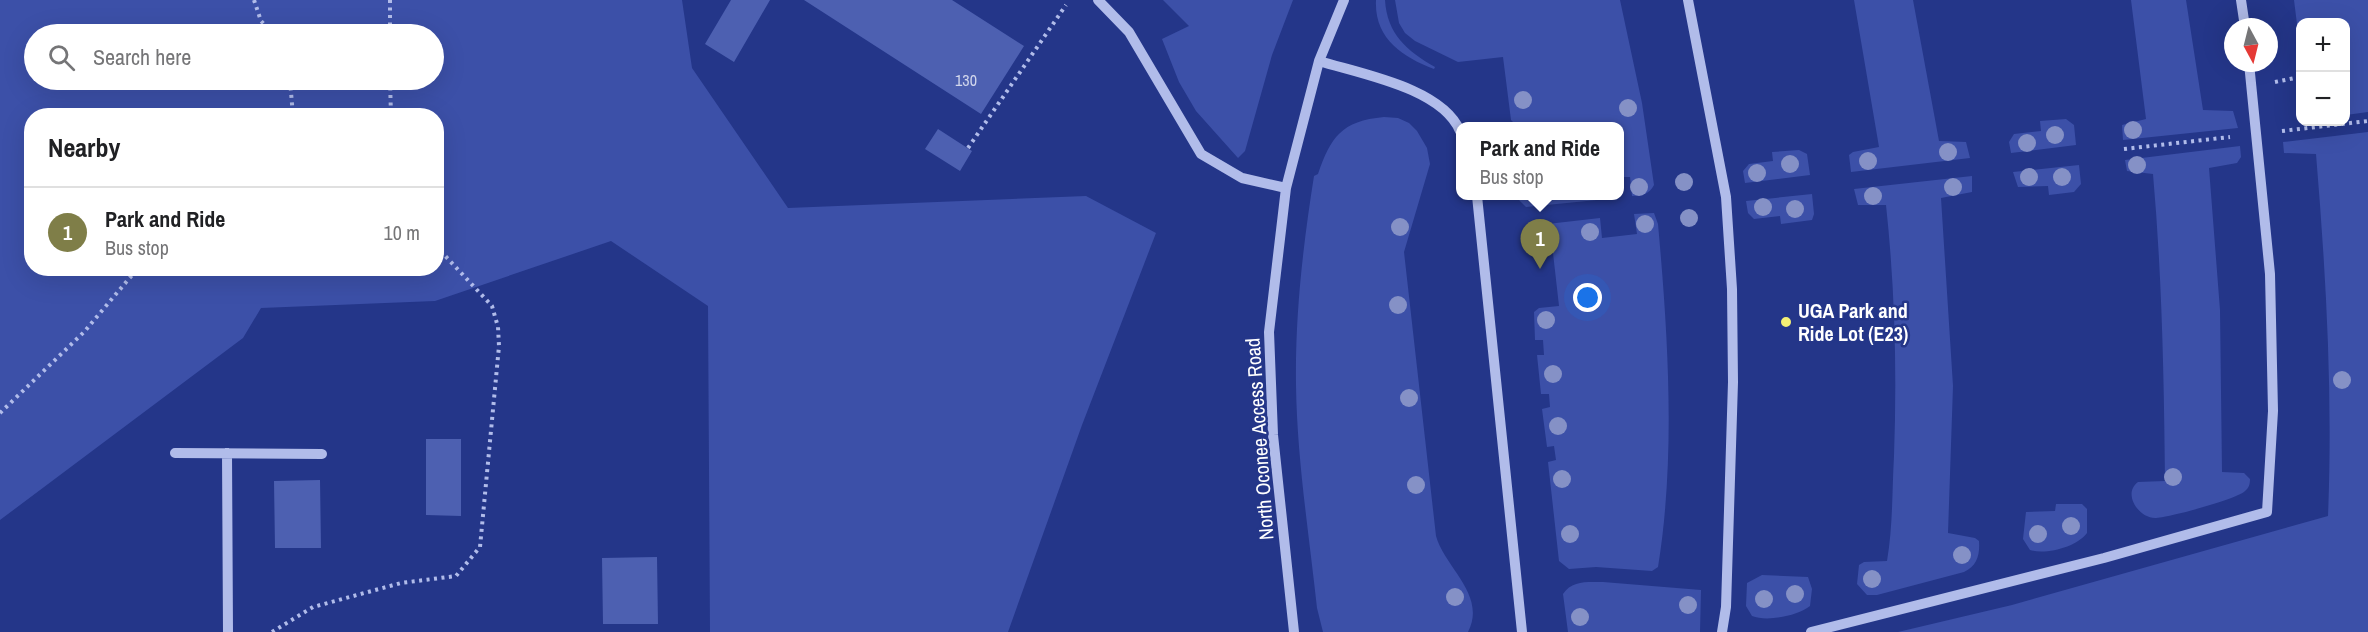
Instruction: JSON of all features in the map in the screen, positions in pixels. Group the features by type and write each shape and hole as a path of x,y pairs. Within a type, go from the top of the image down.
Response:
{"street":[{"path":"1098,0 1129,32 1201,154 1242,178 1286,188"},
{"name":"North Oconee Access Road","path":"1294,632 1273,435 1269,332 1286,188 1319,61 1344,0"},
{"path":"1688,0 1726,197 1732,289 1732,406 1726,607 1722,632"},
{"path":"2241,0 2244,18"},
{"path":"1319,61 1420,93 1443,107 1456,124"},
{"path":"1811,632 2104,558 2267,512 2273,411 2270,274 2250,72"},
{"path":"1478,200 1522,632"},
{"path":"175,453 322,454"},
{"path":"226,453 228,632"}],"path":[{"path":"254,0 264,24"},
{"path":"390,0 390,24"},
{"path":"968,148 1066,5"},
{"path":"291,90 292,108"},
{"path":"390,90 391,108"},
{"path":"2281,131 2368,121"},
{"path":"2124,149 2239,136"},
{"path":"272,632 313,607 401,583 456,576 480,548 499,346 498,327 492,306 444,255"},
{"path":"0,413 84,332 131,276"}],"shaded area":[{"path":"0,0 682,0 692,68 788,208 1086,196 1156,233 1082,425 1008,632 710,632 708,306 611,241 435,301 261,308 243,338 0,520"},
{"path":"1163,0 1293,0 1272,55 1245,151 1238,158 1196,111 1179,82 1162,39 1189,26"},
{"path":"1376,0 1385,0 1390,23 1400,40 1416,55 1435,67 1434,69 1411,58 1392,44 1380,25"},
{"path":"1395,0 1620,0 1642,103 1654,185 1645,194 1632,196 1630,177 1624,177 1624,122 1513,122 1503,57 1458,62 1415,41 1405,33 1399,23"},
{"path":"1854,0 1913,0 1939,141 1966,142 1970,158 1851,172 1849,155 1853,152 1879,147"},
{"path":"2131,0 2186,0 2203,110 2233,111 2238,128 2123,140 2122,125 2146,119"},
{"path":"2294,0 2368,0 2368,112 2350,114 2350,18 2296,18"},
{"path":"1384,117 1398,118 1409,123 1417,131 1427,148 1430,164 1404,252 1436,536 1447,559 1469,594 1472,619 1468,632 1323,632 1317,608 1301,469 1296,385 1298,306 1306,228 1314,176 1318,174 1333,141 1340,133 1357,122"},
{"path":"2066,119 2074,125 2076,145 2011,153 2009,142 2014,134 2041,131 2040,121"},
{"path":"2368,132 2368,632 1898,632 2012,605 2328,516 2330,425 2328,335 2316,154 2284,153 2283,142"},
{"path":"2240,146 2241,157 2237,163 2209,168 2220,310 2222,472 2244,473 2250,479 2249,484 2246,490 2216,503 2173,515 2149,517 2138,510 2132,499 2132,493 2133,487 2138,482 2165,481 2159,251 2153,174 2127,171 2125,160"},
{"path":"1799,150 1807,154 1810,175 1745,183 1743,171 1749,164 1773,161 1772,152"},
{"path":"2079,165 2081,184 2074,192 2049,195 2048,186 2018,187 2013,172"},
{"path":"1972,176 1972,192 1941,198 1953,386 1948,533 1975,538 1979,541 1978,555 1972,567 1964,572 1877,595 1867,595 1857,584 1859,565 1864,562 1887,561 1890,535 1895,425 1895,330 1886,205 1858,205 1854,189"},
{"path":"1812,194 1814,214 1812,220 1781,224 1780,216 1754,219 1748,213 1746,201"},
{"path":"1519,200 1597,200 1526,207"},
{"path":"1654,213 1658,224 1662,266 1669,439 1664,525 1658,567 1652,571 1596,567 1569,569 1559,561 1548,462 1556,460 1554,446 1547,447 1542,409 1550,407 1549,394 1541,394 1537,355 1544,355 1543,340 1535,340 1534,312 1539,308 1559,306 1553,253 1529,252 1525,248 1524,229 1530,226 1600,218 1602,238 1637,234 1634,214"},
{"path":"2056,504 2082,504 2087,509 2087,533 2076,542 2061,549 2030,550 2023,539 2026,512 2055,511"},
{"path":"1762,575 1808,577 1812,589 1810,606 1798,613 1782,617 1752,616 1746,606 1747,583"},
{"path":"1603,582 1701,590 1700,632 1568,632 1563,594 1576,584"}],"building":[{"path":"731,0 770,0 734,62 705,44"},
{"path":"804,0 952,0 1024,46 981,114"},
{"path":"938,129 972,151 960,171 925,149"},
{"path":"426,439 461,439 461,516 426,515"},
{"path":"320,480 321,548 275,548 274,481"},
{"path":"657,557 658,624 603,624 602,558"}],"place":[{"name":"Park and Ride","path":"1540,269"},
{"name":"UGA Park and Ride Lot (E23)","path":"1786,322"}]}
